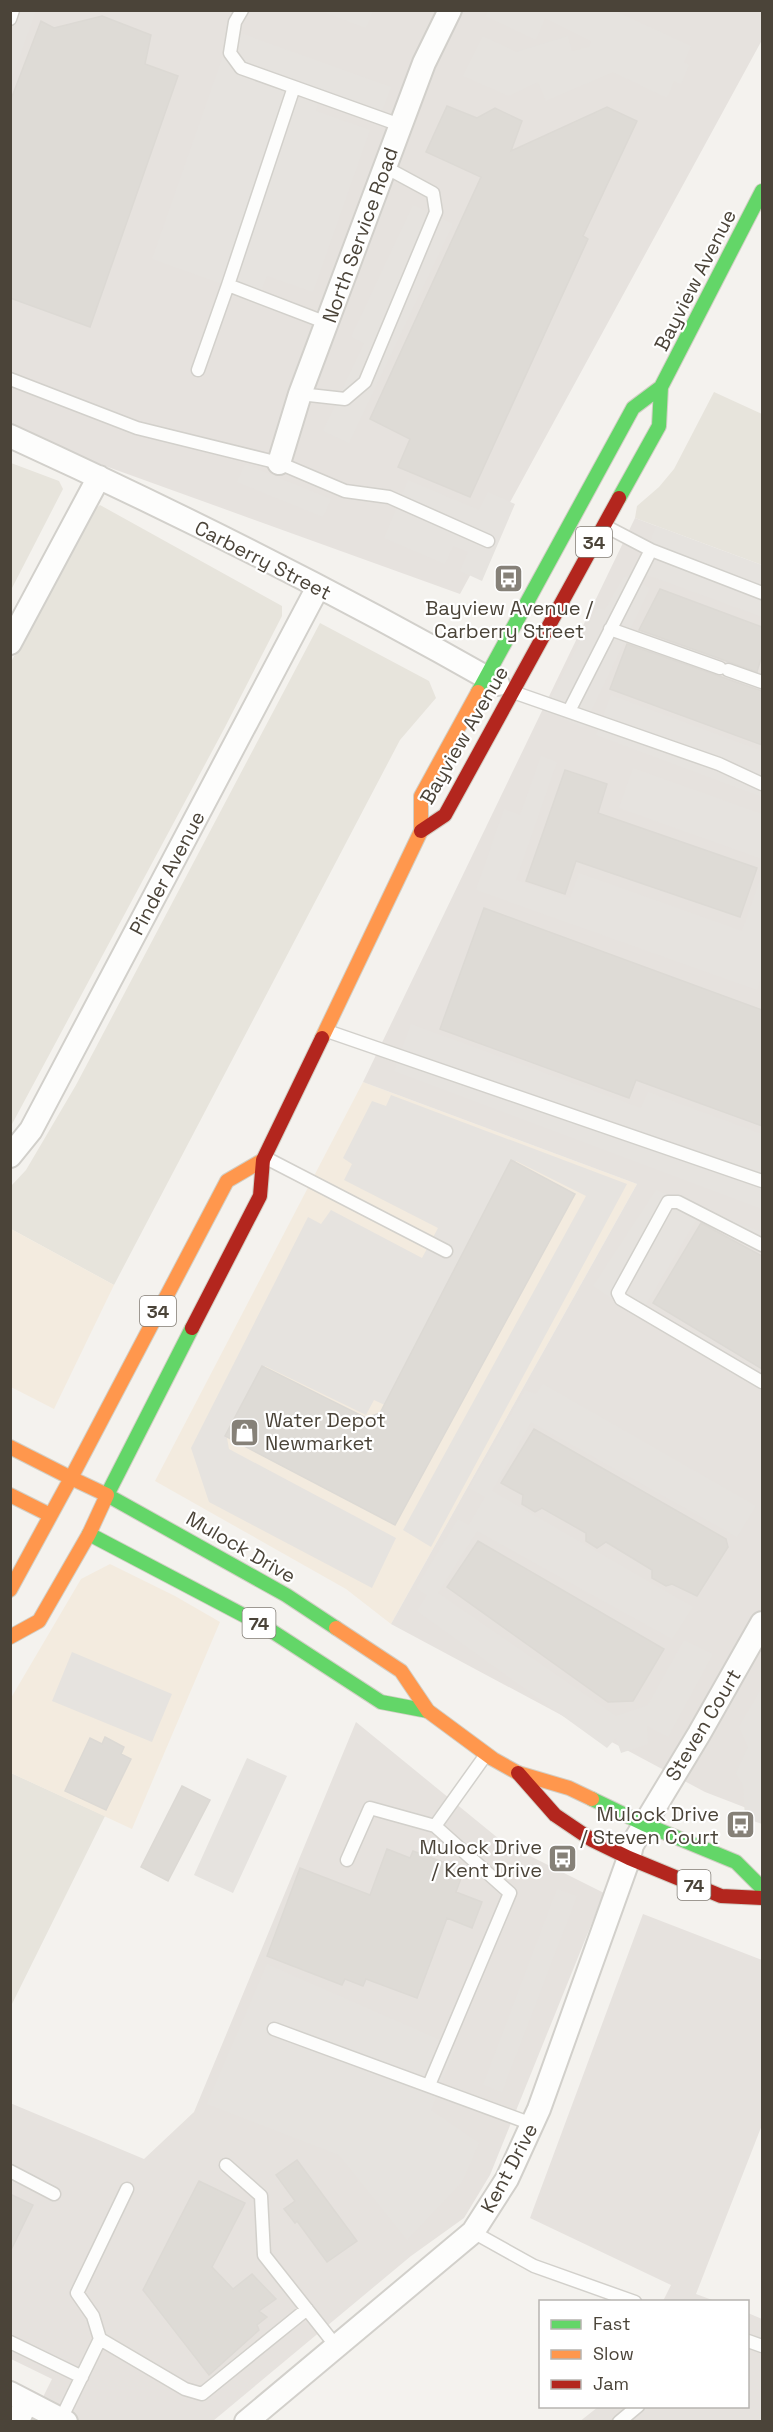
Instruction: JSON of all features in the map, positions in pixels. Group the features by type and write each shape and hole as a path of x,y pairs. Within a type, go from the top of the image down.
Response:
{"main road":[{"name":"Bayview Avenue","path":"421,831 445,815 659,426 661,387 762,191"},
{"name":"Bayview Avenue","path":"421,831 421,796 633,408 661,387"},
{"name":"34","path":"10,1637 39,1621 84,1532 107,1495 260,1196 263,1158 421,831"},
{"name":"34","path":"10,1590 55,1517 71,1478 227,1181 263,1158"},
{"name":"Mulock Drive","path":"10,1447 107,1495 286,1595 401,1671 428,1711 486,1754 518,1773 569,1788 644,1824 736,1862 762,1888"},
{"path":"10,1495 55,1517"},
{"name":"Mulock Drive","path":"84,1532 264,1626 381,1702 428,1711"},
{"name":"Mulock Drive","path":"518,1773 555,1815 592,1840 721,1896 762,1898"}],"street":[{"name":"North Service Road","path":"279,463 300,394 400,125 424,63 450,10"},
{"name":"Carberry Street","path":"10,436 99,477 318,587 511,692"},
{"path":"10,643 99,477"},
{"name":"Pinder Avenue","path":"10,1156 31,1130 318,587"},
{"name":"Steven Court","path":"629,1858 632,1845 644,1824 760,1635"},
{"name":"Kent Drive","path":"246,2421 473,2232 507,2179 532,2124 629,1858"},
{"path":"18,2406 63,2420"}],"lane":[{"path":"10,19 13,10"},
{"path":"242,10 235,22 230,53 241,68 400,125"},
{"path":"198,370 294,87"},
{"path":"300,394 345,399 365,382 436,212 434,193 385,166"},
{"path":"228,285 327,323"},
{"path":"10,379 137,428 279,463 345,491 389,497 488,541"},
{"path":"604,525 651,550 762,593"},
{"path":"569,711 651,550"},
{"path":"610,629 762,682"},
{"path":"511,692 719,764 762,784"},
{"path":"325,1030 762,1181"},
{"path":"263,1158 446,1251"},
{"path":"762,1245 678,1202 668,1202 618,1293 621,1299 762,1382"},
{"path":"435,1826 486,1754"},
{"path":"347,1860 370,1808 435,1826 510,1893 429,2085"},
{"path":"274,2029 532,2124"},
{"path":"226,2165 261,2196 264,2255 336,2346"},
{"path":"10,2171 54,2194"},
{"path":"63,2420 100,2339 93,2316 77,2293 127,2189"},
{"path":"473,2232 534,2266 632,2300"},
{"path":"100,2339 185,2389 202,2394 307,2309"},
{"path":"10,2342 82,2377"},
{"path":"619,2421 635,2408"}],"shaded area":[{"path":"762,10 762,40 460,594 11,432 10,11"},
{"path":"11,11 36,11 11,80"},
{"path":"320,11 373,11 366,28"},
{"path":"488,11 615,11 691,46 684,62 689,65 681,84 674,81 667,98 613,72 546,101 538,82 509,96 463,76 483,36 516,52 568,36 572,51 589,47 591,41 545,18 536,40 485,16"},
{"path":"232,30 391,87 379,119 320,98 316,111 370,130 313,292 267,276 259,297 152,259"},
{"path":"413,205 453,224 349,443 323,431 364,343 351,337"},
{"path":"714,392 762,414 762,565 635,518 637,506 659,487 674,469"},
{"path":"11,463 59,481 63,489 11,590"},
{"path":"245,464 331,499 323,517 237,482"},
{"path":"408,480 479,510 488,492 515,504 482,581 460,571 468,552 453,546 445,564 384,538"},
{"path":"100,505 282,606 282,616 224,729 11,1126 11,662 88,515"},
{"path":"635,518 762,566 762,1814 705,1792 391,1624 637,1184 363,1082"},
{"path":"656,526 762,565 762,617 639,572"},
{"path":"624,576 650,588 583,728 545,710 597,608 605,610"},
{"path":"320,623 429,681 436,698 400,740 114,1285 11,1229 11,1186 26,1170 76,1085"},
{"path":"611,695 762,751 762,797 596,735"},
{"path":"541,756 557,762 516,880 570,898 579,873 742,931 762,874 762,974 757,990 476,890 504,809 520,815"},
{"path":"633,768 762,814 762,859 619,808"},
{"path":"411,1024 641,1108 648,1092 762,1134 762,1209 394,1071"},
{"path":"363,1082 637,1184 391,1624 346,1589 155,1481"},
{"path":"391,1095 627,1184 431,1547 403,1530 586,1196 516,1161 387,1406 374,1400 366,1415 265,1366 227,1438 229,1449 396,1538 372,1588 209,1502 191,1448 308,1217 321,1224 331,1210 422,1258 438,1228 344,1180 352,1164 343,1158 372,1101 386,1106"},
{"path":"656,1190 762,1232 762,1250 700,1214 639,1316 593,1286"},
{"path":"11,1229 114,1285 54,1409 11,1387"},
{"path":"543,1384 756,1506 737,1537 531,1422 492,1491 693,1607 672,1639 477,1531 438,1593 616,1716 648,1705 684,1640 713,1654 668,1737 647,1726 648,1744 621,1753 616,1738 607,1748 417,1611 427,1595 416,1588 458,1519 469,1525 485,1497 469,1488 525,1390 536,1394"},
{"path":"110,1564 175,1596 220,1622 132,1829 11,1773 11,1698 81,1579"},
{"path":"72,1652 172,1694 152,1742 52,1701"},
{"path":"762,1688 762,1824 745,1818 743,1785 736,1773 748,1747 739,1726"},
{"path":"356,1722 504,1843 604,1893 490,2175 464,2218 411,2256 213,2421 31,2421 52,2379 11,2359 10,2103 144,2159 194,2112"},
{"path":"247,1758 287,1776 233,1893 194,1875"},
{"path":"11,1773 105,1816 11,2006"},
{"path":"557,1889 577,1896 502,2092 483,2085"},
{"path":"643,1914 762,1960 762,2125 696,2294 712,2300 664,2300 671,2285 530,2218"},
{"path":"267,1964 456,2047 431,2110 479,2143 462,2182 407,2240 339,2155 207,2104"},
{"path":"749,2313 762,2319 762,2421 579,2422 597,2408 749,2408"}],"building":[{"path":"102,16 151,35 145,64 178,76 90,327 10,298 10,102 41,21 54,28"},
{"path":"447,106 477,118 495,108 522,121 511,151 607,107 637,121 583,236 588,239 470,497 398,467 410,439 370,419 481,177 426,152"},
{"path":"660,589 762,627 762,655 757,672 639,630"},
{"path":"627,644 762,691 762,745 610,689"},
{"path":"565,770 607,784 598,813 757,868 740,917 576,861 565,894 526,881"},
{"path":"484,908 762,1010 762,1126 636,1080 629,1098 440,1029"},
{"path":"511,1160 575,1194 395,1525 225,1436 262,1366 366,1418 380,1413"},
{"path":"701,1223 762,1256 762,1369 653,1303"},
{"path":"534,1429 726,1539 728,1547 697,1596 672,1584 666,1586 652,1578 652,1570 606,1542 597,1548 586,1541 586,1533 542,1508 535,1512 522,1504 523,1495 501,1483"},
{"path":"478,1541 664,1649 633,1701 608,1702 447,1587"},
{"path":"105,1737 124,1747 121,1754 131,1759 106,1810 65,1791 90,1738 102,1744"},
{"path":"182,1786 210,1800 168,1881 141,1867"},
{"path":"387,1849 410,1858 413,1851 464,1870 456,1892 482,1902 472,1928 447,1918 417,1998 366,1979 363,1986 345,1979 342,1985 267,1956 300,1868 370,1895"},
{"path":"297,2160 357,2241 327,2262 297,2221 295,2223 284,2209 295,2201 276,2175"},
{"path":"199,2181 245,2203 212,2267 233,2289 252,2274 276,2299 259,2311 267,2317 257,2325 259,2330 209,2375 143,2290"},
{"path":"10,2194 33,2205 10,2252"}],"traffic: fast":[{"path":"478,692 633,408 661,387 762,191"},
{"path":"619,498 659,426 661,387"},
{"path":"192,1328 107,1495 286,1595 336,1628"},
{"path":"89,1534 264,1626 381,1702 428,1711"},
{"path":"592,1799 644,1824 736,1862 762,1888"}],"traffic: slow":[{"path":"322,1038 421,831 421,796 478,692"},
{"path":"10,1447 71,1478 227,1181 263,1160"},
{"path":"10,1590 71,1478 107,1495 89,1534 39,1621 10,1637"},
{"path":"10,1495 50,1515"},
{"path":"336,1628 401,1671 428,1711 493,1759 518,1773 569,1788 592,1799"}],"traffic: jam":[{"path":"421,831 445,815 619,498"},
{"path":"192,1328 260,1196 263,1160 322,1038"},
{"path":"518,1773 555,1815 592,1840 721,1896 762,1898"}],"place":[{"name":"Bayview Avenue / Carberry Street","path":"509,578"},
{"name":"Water Depot Newmarket","path":"244,1432"},
{"name":"Mulock Drive / Steven Court","path":"740,1825"},
{"name":"Mulock Drive / Kent Drive","path":"563,1859"}]}
